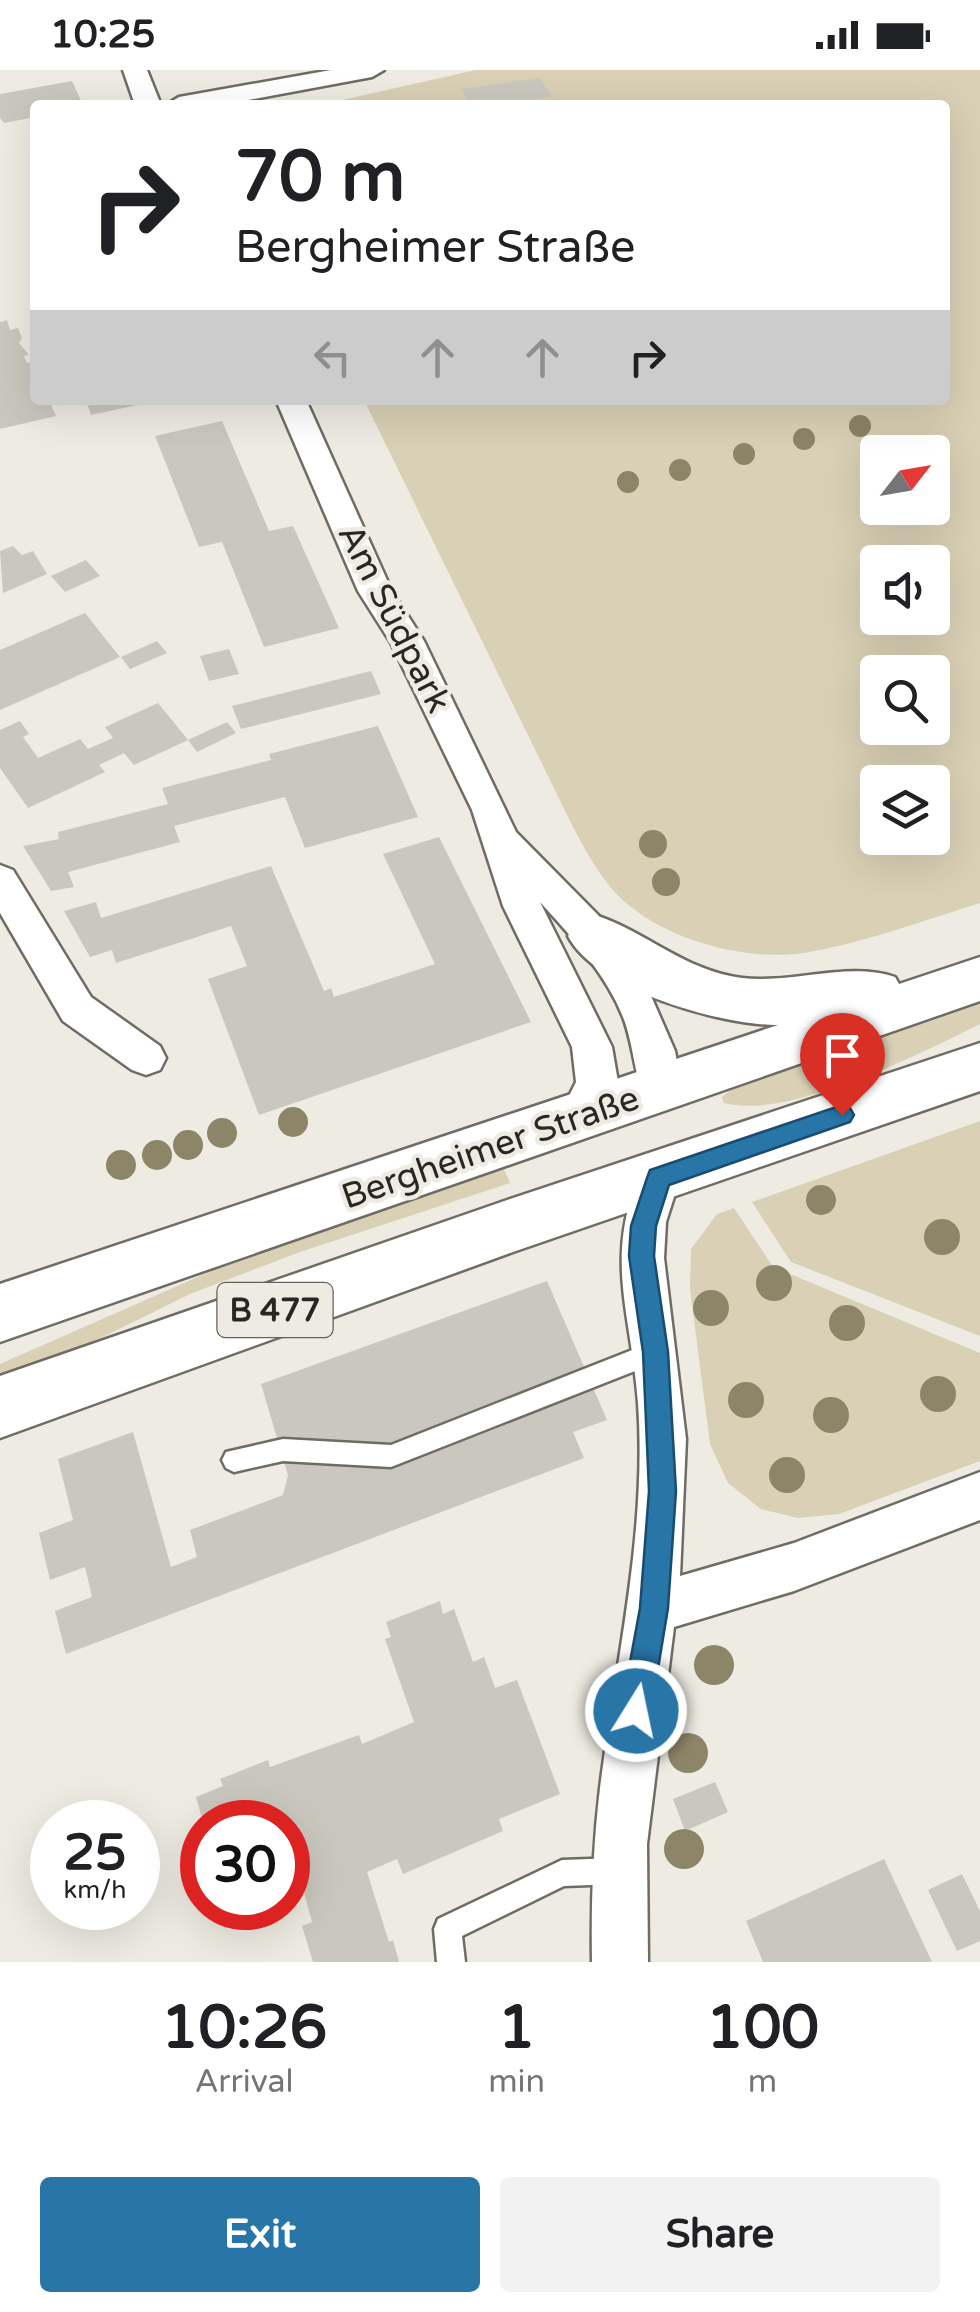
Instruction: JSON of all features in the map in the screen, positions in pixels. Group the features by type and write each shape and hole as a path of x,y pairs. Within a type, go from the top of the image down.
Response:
{"main road":[{"path":"594,936 642,969 680,986 765,1002 967,984"},
{"name":"Bergheimer Straße","path":"0,1314 967,984"},
{"name":"B 477","path":"0,1407 980,1067"},
{"path":"659,1178 661,1088"}],"street":[{"path":"135,70 146,100"},
{"path":"208,100 372,70"},
{"path":"174,76 184,100"},
{"name":"Am Südpark","path":"293,405 375,591 414,655 501,835 522,906 592,1047 597,1082 580,1116"},
{"name":"Am Südpark","path":"501,835 594,936 648,1021 658,1054 661,1088"},
{"path":"0,880 77,1009 146,1058"},
{"path":"620,1962 620,1871 630,1746 654,1608 663,1460 656,1352 642,1256 644,1226 659,1178"},
{"path":"654,1608 794,1566 980,1496"}],"lane":[{"path":"234,1460 283,1450 391,1456 656,1352"},
{"path":"451,1962 448,1929 562,1873 620,1871"}],"shaded area":[{"path":"476,70 980,70 980,903 849,944 804,953 760,954 690,939 649,919 622,899 591,859 366,405 950,405 950,100 342,100"},
{"path":"980,1004 980,1024 854,1081 783,1102 751,1106 724,1103 722,1097 731,1090"},
{"path":"980,1121 980,1336 791,1262 752,1202"},
{"path":"503,1167 510,1183 300,1252 190,1294 105,1336 0,1380 0,1364 216,1269"},
{"path":"734,1208 773,1267 980,1353 980,1461 839,1514 798,1518 761,1509 728,1483 710,1444 690,1289 691,1249 717,1214"}],"building":[{"path":"540,78 552,96 468,100 461,89"},
{"path":"72,81 81,100 30,100 30,118 4,123 0,118 0,94"},
{"path":"7,320 10,330 18,328 22,338 19,343 29,355 24,356 30,362 30,405 51,405 56,416 0,429 0,322"},
{"path":"88,405 137,405 91,415"},
{"path":"222,421 269,531 293,526 339,628 264,647 222,542 199,547 155,436"},
{"path":"13,546 22,555 33,551 47,574 3,593 0,551"},
{"path":"86,560 100,576 65,592 51,576"},
{"path":"85,613 120,657 0,710 0,650"},
{"path":"157,641 167,653 130,669 121,657"},
{"path":"229,649 239,674 209,681 200,656"},
{"path":"371,671 381,694 241,729 232,706"},
{"path":"158,703 188,740 134,765 124,753 99,765 105,772 28,808 0,768 0,730 20,721 29,734 23,737 38,758 80,739 88,749 113,738 105,727"},
{"path":"227,722 236,733 197,752 188,740"},
{"path":"378,726 418,817 305,848 285,797 174,826 180,842 68,872 74,887 51,891 23,846 59,839 58,832 168,804 162,788 271,760 269,754"},
{"path":"439,837 531,1022 259,1115 208,979 247,966 231,926 116,963 112,950 90,957 64,911 96,902 101,918 271,866 324,991 331,988 334,997 435,964 383,854"},
{"path":"547,1281 607,1420 573,1432 584,1458 66,1654 55,1611 92,1597 85,1567 50,1580 39,1533 73,1520 58,1459 133,1432 171,1567 197,1557 190,1530 283,1495 288,1475 261,1384"},
{"path":"440,1601 443,1614 454,1609 473,1662 484,1657 495,1688 517,1680 560,1794 499,1819 503,1831 403,1874 397,1859 367,1872 399,1962 313,1962 303,1930 310,1930 312,1922 310,1800 196,1797 223,1786 220,1779 268,1760 270,1767 359,1735 362,1744 414,1722 385,1639 391,1637 386,1622"},
{"path":"715,1782 728,1812 685,1831 673,1799"},
{"path":"884,1859 932,1962 763,1962 746,1921"},
{"path":"962,1874 980,1911 980,1941 957,1951 928,1890"}],"route":[{"path":"636,1711 654,1608 663,1491 656,1352 642,1256 644,1226 659,1178 842,1115"}]}
